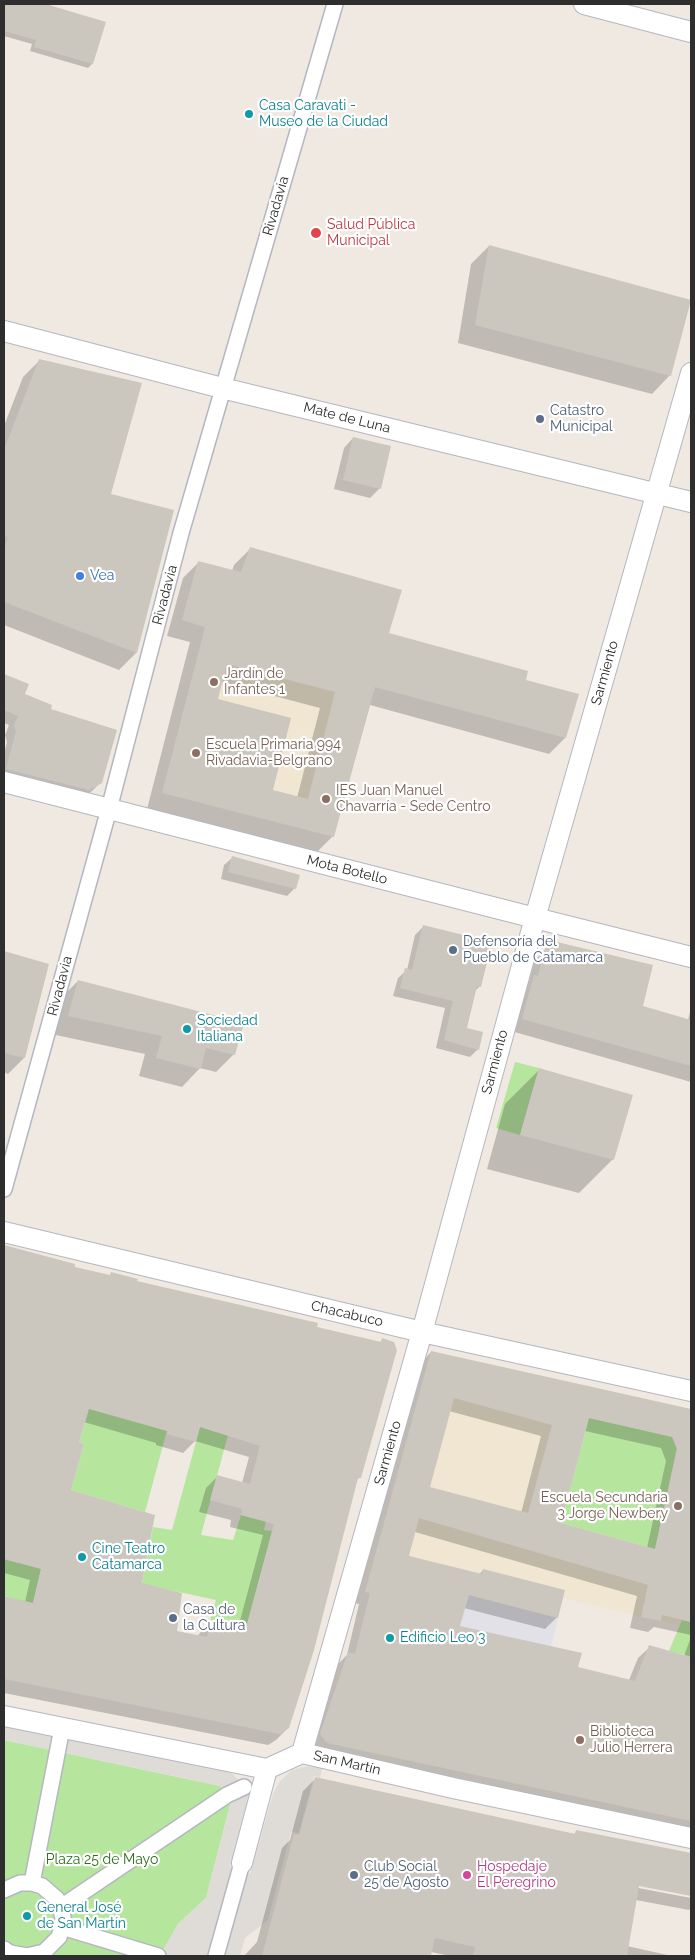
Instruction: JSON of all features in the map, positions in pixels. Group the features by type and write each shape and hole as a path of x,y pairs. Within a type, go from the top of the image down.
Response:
{"street":[{"name":"Rivadavia","path":"4,1189 109,809 222,388 335,4"},
{"path":"584,4 691,32"},
{"name":"Mate de Luna","path":"4,331 222,388 691,502"},
{"name":"Sarmiento","path":"302,1753 422,1332 534,918 658,493 691,373"},
{"name":"Mota Botello","path":"4,782 691,957"},
{"name":"Chacabuco","path":"4,1232 422,1332 691,1391"},
{"path":"4,1716 267,1769 216,1956"},
{"path":"32,1883 62,1728"},
{"name":"San Martín","path":"267,1769 302,1753 453,1788 691,1838"},
{"path":"61,1907 227,1794 244,1787"},
{"path":"4,1949 18,1956 46,1954 59,1937 63,1917 61,1907 50,1891 32,1883 5,1885"},
{"path":"62,1927 158,1956"}],"shaded area":[{"path":"205,627 375,687 334,837 162,793"},
{"path":"431,1351 691,1409 691,1622 682,1620 680,1626 563,1598 558,1618 476,1597 481,1574 377,1549"},
{"path":"408,1575 477,1591 476,1597 558,1618 551,1647 460,1626 468,1598"},
{"path":"4,1724 221,1769 234,1775 249,1794 230,1868 250,1874 273,1794 280,1781 292,1770 308,1766 322,1768 320,1778 314,1776 299,1833 291,1832 268,1920 245,1938 240,1956 160,1956 178,1924 206,1898 230,1805 227,1795 220,1786 4,1740"}],"green space":[{"path":"515,1062 539,1068 520,1135 496,1128"},
{"path":"86,1403 173,1408 145,1512 71,1490 84,1444 79,1442 88,1412"},
{"path":"589,1418 679,1438 655,1549 561,1523"},
{"path":"200,1427 228,1435 201,1535 233,1540 241,1515 266,1521 264,1530 272,1531 246,1628 210,1621 216,1600 142,1584 153,1527 172,1530"},
{"path":"60,1487 32,1607 9,1601 9,1597 4,1596 4,1559 18,1563"},
{"path":"682,1620 691,1622 690,1656 669,1651"},
{"name":"Plaza 25 de Mayo","path":"4,1740 220,1786 227,1795 230,1805 206,1898 178,1924 160,1956 4,1956"}],"building":[{"path":"4,4 45,4 106,22 93,64 34,47 36,40 4,31"},
{"path":"489,245 691,300 671,376 475,325"},
{"path":"39,359 142,383 111,494 174,510 137,653 4,602 4,551 8,537 4,536 4,450"},
{"path":"353,437 391,446 381,489 343,480"},
{"path":"250,547 402,590 389,633 528,671 526,680 579,694 566,738 375,687 334,837 162,793 205,627 182,620 198,561 241,572","holes":["227,664 335,692 308,799 273,790 291,718 218,699"]},
{"path":"4,674 29,684 25,694 52,705 51,709 117,730 102,783 89,790 6,769 16,731 14,725 18,716 4,710"},
{"path":"232,856 300,875 296,889 228,872"},
{"path":"423,925 492,942 481,987 477,986 467,1028 483,1032 479,1050 444,1040 453,1001 400,988 405,968 412,970"},
{"path":"557,942 653,965 643,1006 691,1020 691,1066 522,1019 534,975 538,976 545,948"},
{"path":"4,951 49,964 25,1058 4,1053"},
{"name":"Sociedad Italiana","path":"78,980 244,1023 235,1055 206,1048 201,1069 156,1058 162,1036 68,1016"},
{"path":"539,1068 633,1095 614,1160 520,1135"},
{"path":"4,1245 75,1264 75,1267 110,1275 111,1272 138,1279 137,1281 318,1323 317,1327 381,1342 382,1338 394,1342 397,1350 361,1478 358,1478 314,1650 289,1728 280,1734 4,1679 4,1596 33,1603 41,1569 4,1559","holes":["89,1409 167,1431 167,1434 196,1442 200,1427 260,1446 250,1484 217,1475 210,1500 242,1509 241,1515 274,1524 246,1628 210,1621 207,1637 177,1631 182,1593 142,1583 155,1515 71,1490 84,1444 79,1442"]},
{"path":"431,1351 691,1409 691,1622 662,1615 661,1621 641,1617 648,1585 419,1518 409,1556 482,1574 483,1569 565,1590 558,1618 469,1595 460,1626 582,1653 578,1667 635,1681 649,1645 691,1657 691,1821 327,1743 320,1734 348,1652 355,1654 370,1593 365,1592","holes":["454,1398 552,1425 528,1513 430,1487","589,1418 672,1437 677,1449 655,1549 561,1523"]},
{"path":"315,1777 575,1834 576,1830 691,1853 691,1896 639,1886 627,1956 473,1956 475,1947 435,1938 431,1956 262,1956 294,1834 299,1835"}],"place":[{"name":"Casa Caravati - Museo de la Ciudad","path":"249,114"},
{"name":"Salud Pública Municipal","path":"316,233"},
{"name":"Catastro Municipal","path":"540,419"},
{"name":"Vea","path":"80,576"},
{"name":"Jardín de Infantes 1","path":"214,682"},
{"name":"Escuela Primaria 994 Rivadavia-Belgrano","path":"196,753"},
{"name":"IES Juan Manuel Chavarría - Sede Centro","path":"326,799"},
{"name":"Defensoría del Pueblo de Catamarca","path":"453,950"},
{"name":"Sociedad Italiana","path":"187,1029"},
{"name":"Escuela Secundaria 3 Jorge Newbery","path":"678,1506"},
{"name":"Cine Teatro Catamarca","path":"82,1557"},
{"name":"Casa de la Cultura","path":"173,1618"},
{"name":"Edificio Leo 3","path":"390,1638"},
{"name":"Biblioteca Julio Herrera","path":"580,1740"},
{"name":"Club Social 25 de Agosto","path":"354,1875"},
{"name":"Hospedaje El Peregrino","path":"467,1875"},
{"name":"General José de San Martín","path":"27,1916"}]}
